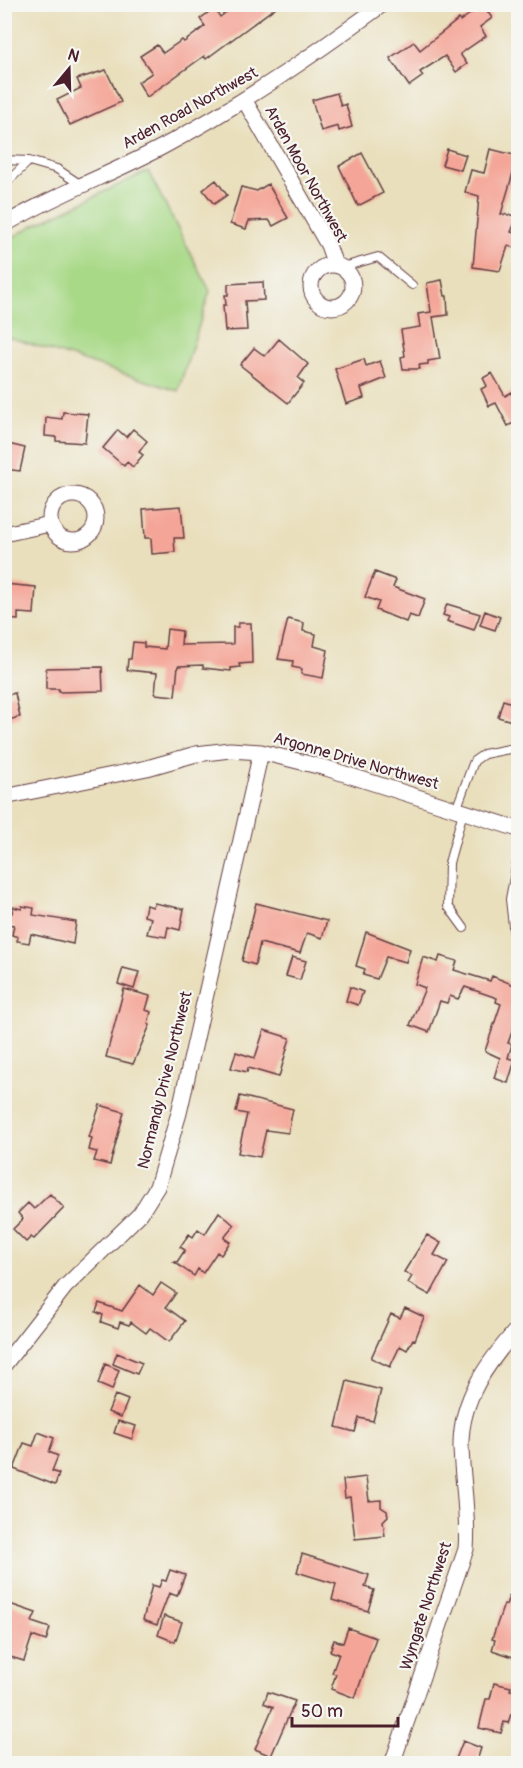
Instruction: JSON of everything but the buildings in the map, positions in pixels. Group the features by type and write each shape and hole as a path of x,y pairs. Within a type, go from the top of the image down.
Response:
{"street":[{"name":"Arden Road Northwest","path":"4,225 162,147 245,101 383,4"},
{"name":"Arden Moor Northwest","path":"245,101 339,266"},
{"path":"4,534 51,524"},
{"name":"Argonne Drive Northwest","path":"4,797 147,768 196,754 230,750 261,752 326,768 519,830"},
{"name":"Normandy Drive Northwest","path":"4,1365 65,1287 140,1214 157,1187 178,1113 261,752"},
{"name":"Wyngate Northwest","path":"392,1764 466,1549 468,1525 461,1446 470,1400 487,1366 519,1328"}],"lane":[{"path":"4,160 29,161 57,169 81,185"},
{"path":"4,185 29,161"},
{"path":"339,266 378,257 412,285"},
{"path":"464,928 448,906 449,863 460,811 474,760 484,754 509,749"},
{"path":"514,935 510,899 519,857"}],"green space":[{"path":"148,171 210,291 178,391 5,336 5,242 32,226"}]}
